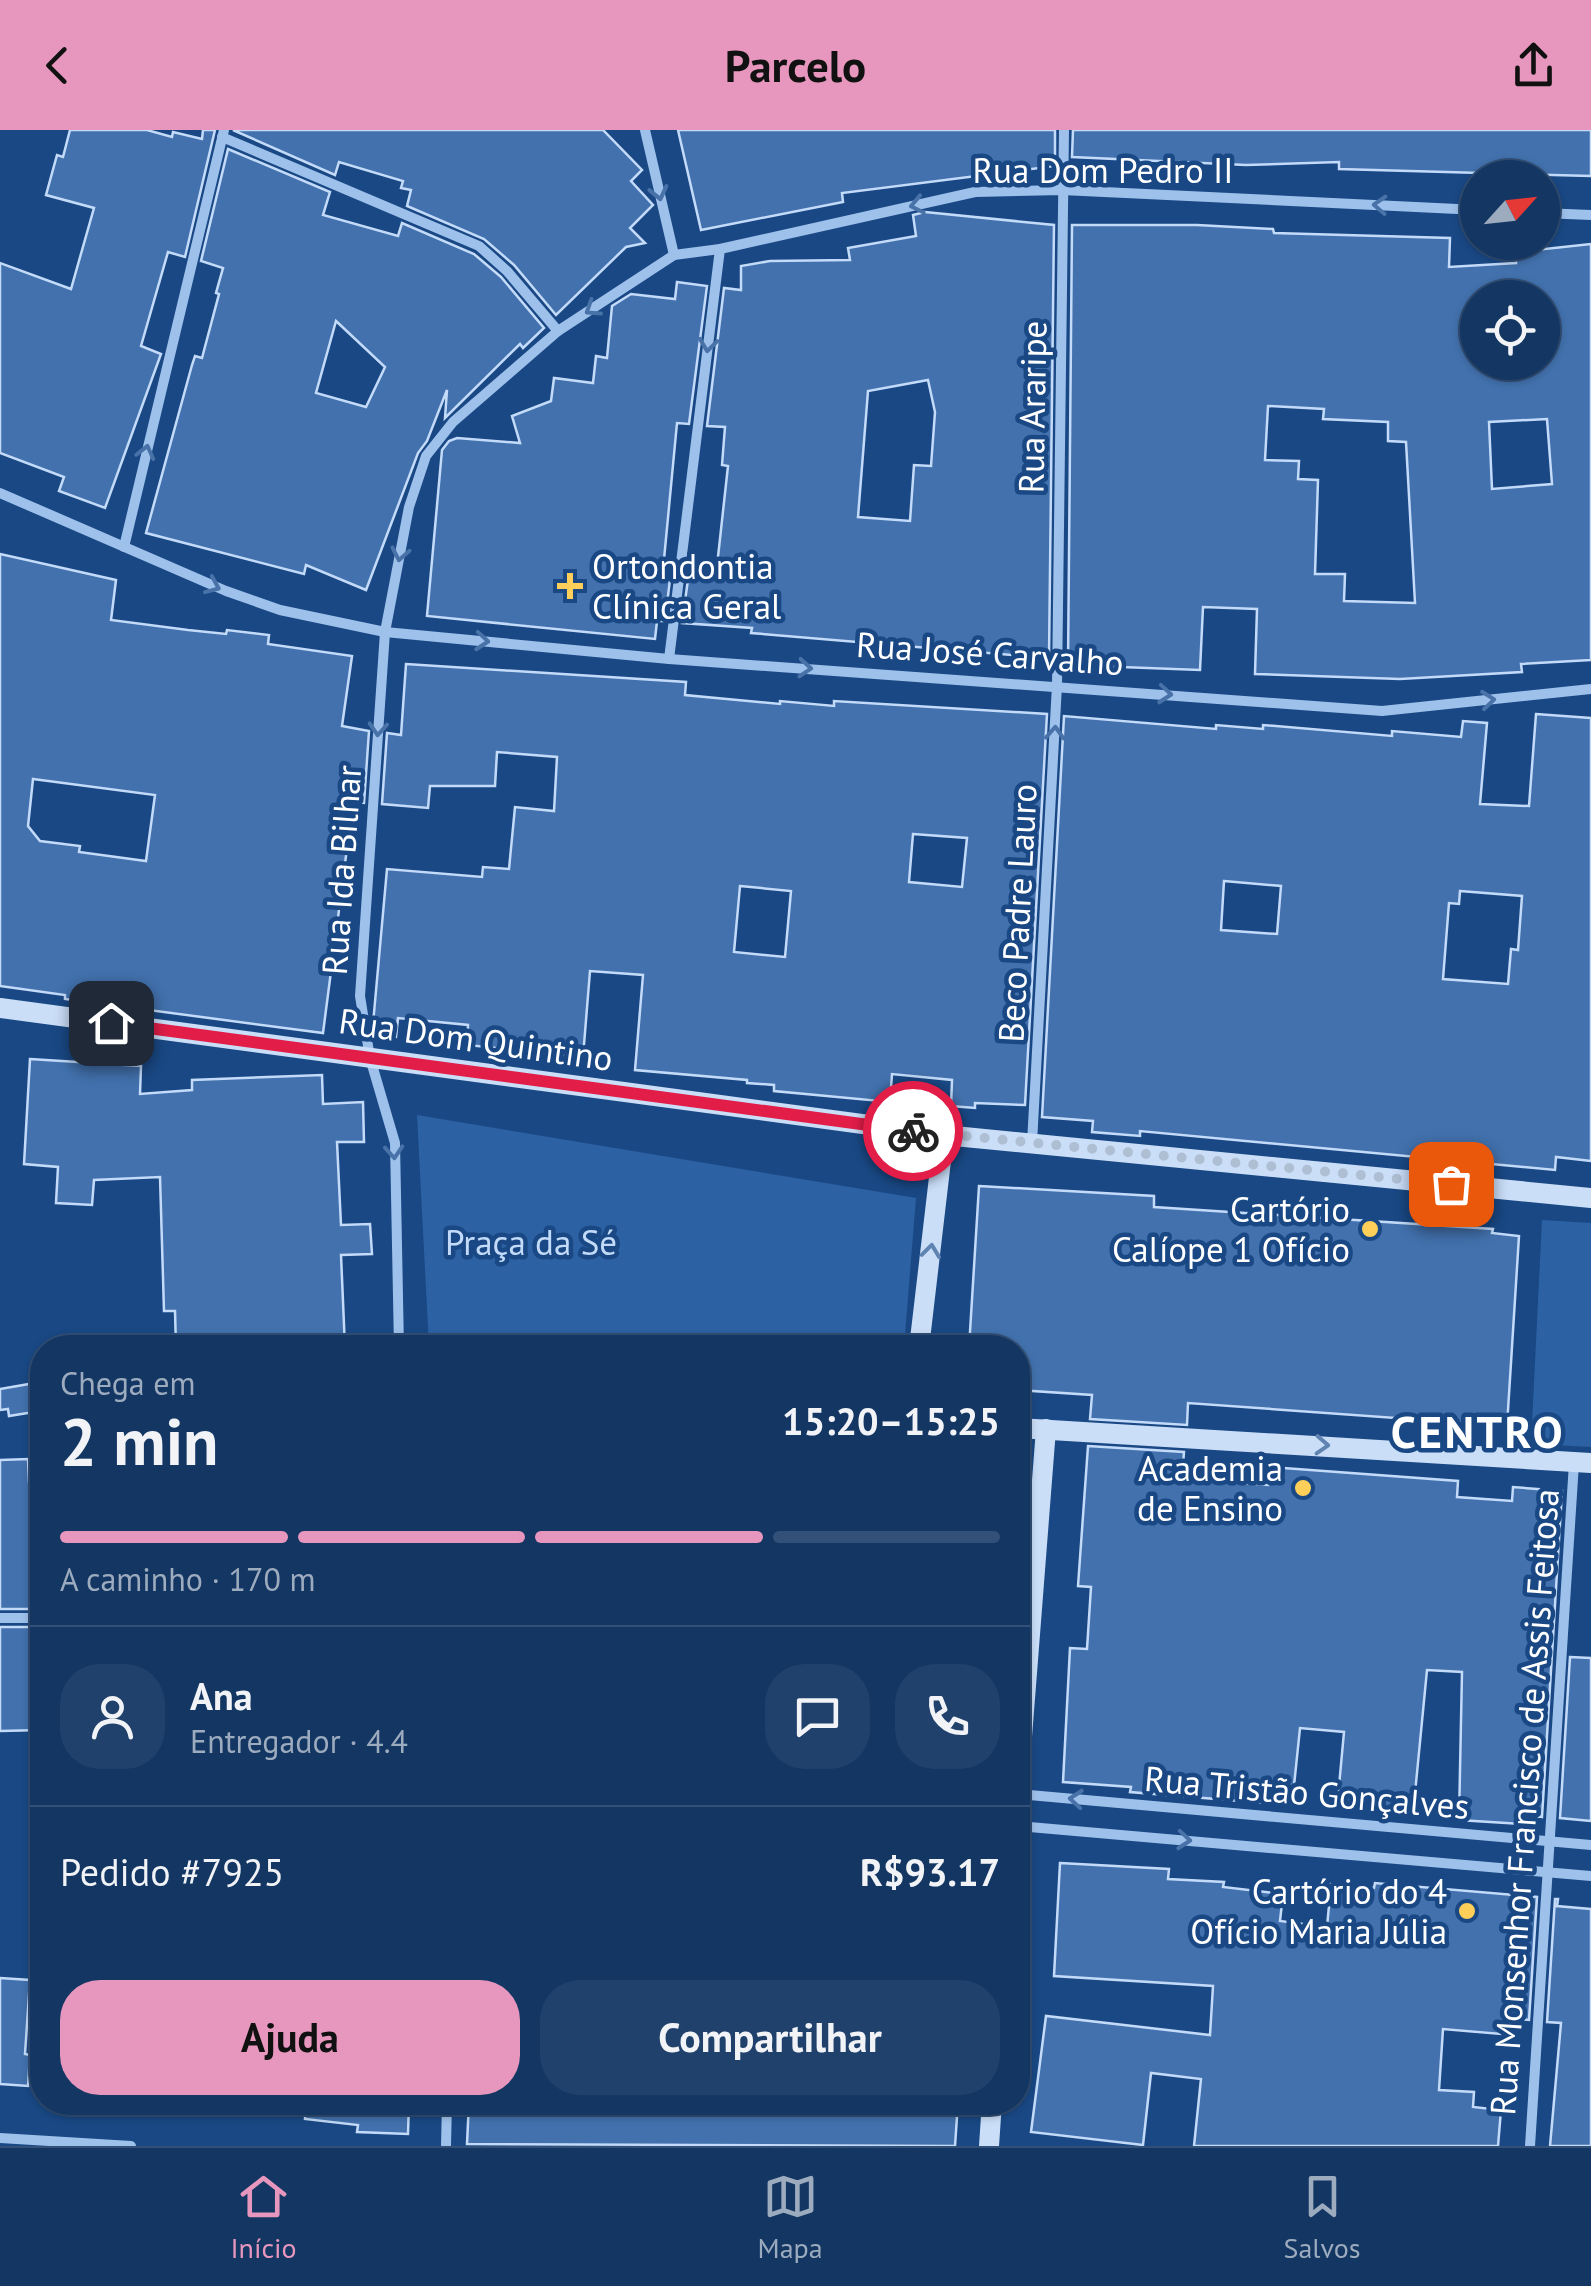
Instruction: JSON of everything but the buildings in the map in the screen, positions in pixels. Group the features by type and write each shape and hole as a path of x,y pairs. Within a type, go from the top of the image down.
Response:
{"main road":[{"name":"Rua Dom Quintino","path":"0,1008 944,1135 1591,1198"},
{"path":"921,1335 944,1135"},
{"path":"1030,1429 1583,1462"},
{"path":"1030,1565 1046,1430"},
{"path":"988,2146 991,2115"}],"street":[{"path":"645,130 674,255"},
{"name":"Rua Araripe","path":"1057,685 1064,130"},
{"path":"124,546 223,134 479,246 507,271 558,331"},
{"name":"Rua Dom Pedro II","path":"674,255 720,249 976,192 1062,190 1460,209"},
{"path":"1560,214 1591,216"},
{"path":"669,658 720,249"},
{"name":"Rua Ida Bilhar","path":"398,1335 395,1143 370,1058 360,996 384,632 409,507 426,456 452,422 558,331 674,255"},
{"name":"Rua José Carvalho","path":"0,494 226,592 280,610 384,632 669,658 1382,711 1591,689"},
{"name":"Beco Padre Lauro","path":"1032,1144 1057,685"},
{"name":"Rua Monsenhor Francisco de Assis Feitosa","path":"1530,2146 1548,1841 1583,1462"},
{"path":"0,1618 30,1618"},
{"name":"Rua Tristão Gonçalves","path":"1030,1792 1591,1845"},
{"name":"Rua Tristão Gonçalves","path":"1030,1827 1591,1876"},
{"path":"446,2146 447,2115"},
{"path":"0,2138 132,2146"}],"green space":[{"name":"Praça da Sé","path":"417,1115 916,1198 905,1335 428,1335"},
{"path":"1542,1220 1591,1223 1591,1447 1531,1444"}],"way so far":[{"path":"913,1131 1451,1184"}],"place":[{"name":"Ortondontia Clínica Geral","path":"570,586"},
{"name":"Cartório Calíope 1 Ofício","path":"1370,1229"},
{"name":"Academia de Ensino","path":"1303,1488"},
{"name":"Cartório do 4 Ofício Maria Júlia","path":"1467,1911"}],"district":[{"name":"CENTRO","path":"1478,1431"}],"route":[{"path":"111,1023 913,1131"}]}
